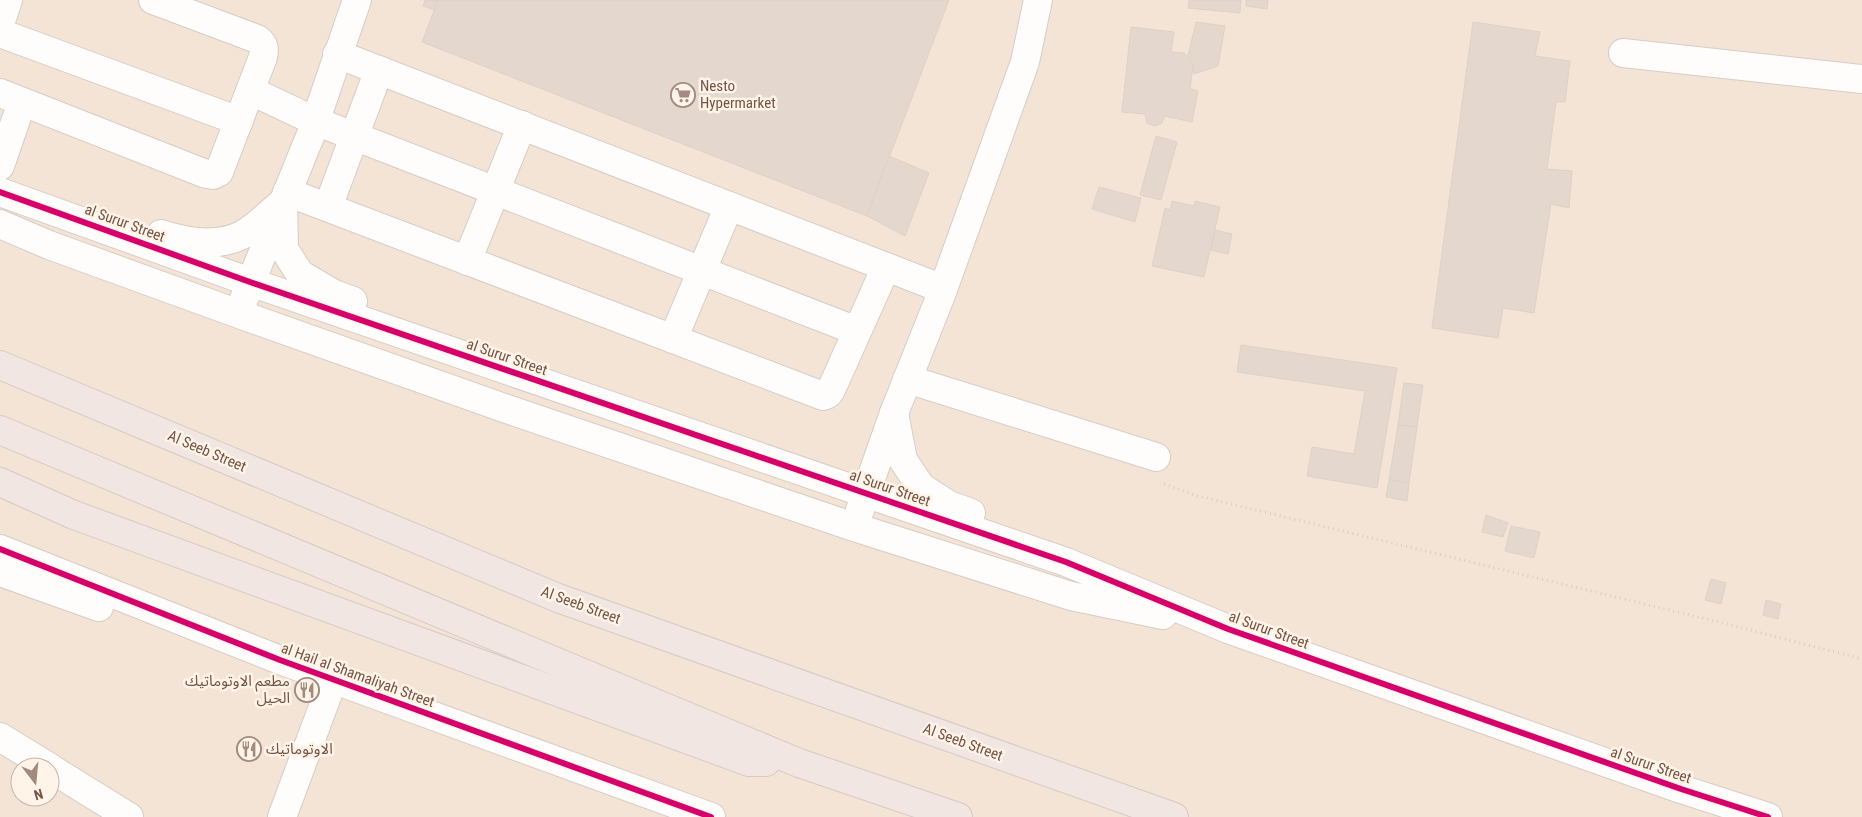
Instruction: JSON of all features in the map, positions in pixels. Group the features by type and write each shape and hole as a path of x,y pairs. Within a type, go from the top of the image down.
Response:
{"highway":[{"name":"Al Seeb Street","path":"0,365 558,598 1174,817"},
{"path":"0,430 800,762 958,817"},
{"path":"0,482 83,518 750,762 800,762"}],"street":[{"path":"0,24 8,0"},
{"path":"0,166 11,98 206,174 213,175 219,172 265,50 263,43 257,39 153,0"},
{"path":"239,314 250,282 316,120 357,0"},
{"path":"854,526 894,413 943,289 1025,62 1038,0"},
{"path":"0,33 239,121"},
{"path":"1623,53 1862,79"},
{"path":"337,54 943,289"},
{"path":"328,207 379,70"},
{"path":"251,91 354,136 857,331"},
{"path":"467,261 522,126"},
{"name":"al Surur Street","path":"0,192 250,282 1066,562 1228,629 1768,817"},
{"path":"285,197 328,207 824,396 831,390 886,267"},
{"path":"113,232 146,229 186,242 221,242 242,235 285,197"},
{"path":"285,197 284,249 300,274 334,294 376,310 640,398 668,426"},
{"path":"673,339 729,206"},
{"name":"al Surur Street","path":"0,224 48,245 507,409 854,526 1071,596 1228,629"},
{"path":"907,379 1156,457"},
{"path":"894,413 903,460 921,487 949,505 1032,534 1066,562"},
{"name":"al Hail al Shamaliyah Street","path":"0,548 280,660 711,817"},
{"name":"al Hail al Shamaliyah Street","path":"0,572 167,632 280,660"},
{"path":"282,817 333,680"},
{"path":"0,737 33,757"},
{"path":"60,774 129,817"}],"path":[{"path":"1156,457 1164,484 1198,496 1708,619 1862,659"}],"shaded area":[{"path":"0,0 1862,0 1862,817 0,817"}],"building":[{"path":"425,0 438,0 434,10 423,6"},
{"path":"438,0 949,0 867,216 422,42"},
{"path":"1189,0 1241,0 1240,13 1188,8"},
{"path":"1246,0 1268,0 1267,9 1246,6"},
{"path":"1196,22 1225,26 1218,66 1194,74 1193,66 1188,56"},
{"path":"1473,22 1540,32 1535,56 1570,61 1565,102 1556,102 1547,169 1572,171 1569,208 1551,204 1534,313 1503,308 1498,338 1432,328"},
{"path":"1131,27 1174,32 1171,52 1184,53 1190,59 1193,66 1190,89 1198,91 1192,122 1165,116 1161,124 1155,126 1147,123 1145,114 1122,112"},
{"path":"1156,136 1177,142 1161,200 1140,195"},
{"path":"889,156 929,173 905,236 867,216"},
{"path":"1099,187 1141,198 1135,222 1092,209"},
{"path":"1172,201 1194,206 1195,201 1220,207 1204,277 1152,266 1165,208 1170,210"},
{"path":"1215,230 1232,234 1228,254 1211,250"},
{"path":"1241,345 1397,368 1377,488 1307,476 1312,447 1354,454 1365,391 1237,372"},
{"path":"1404,383 1423,385 1417,427 1398,425"},
{"path":"1398,425 1417,427 1409,483 1389,480"},
{"path":"1389,480 1409,483 1407,501 1386,497"},
{"path":"1486,515 1508,523 1503,537 1482,532"},
{"path":"1511,526 1540,532 1534,558 1505,551"},
{"path":"1711,579 1726,583 1721,604 1705,600"},
{"path":"1766,600 1781,604 1778,619 1763,615"}],"cycle path":[{"path":"0,192 250,282 1066,562 1228,629 1681,789 1768,817"},
{"path":"0,549 280,660 711,817"}],"place":[{"name":"Nesto Hypermarket","path":"683,95"},
{"name":"مطعم الاوتوماتيك الحيل","path":"307,690"},
{"name":"الاوتوماتيك","path":"249,749"}]}
